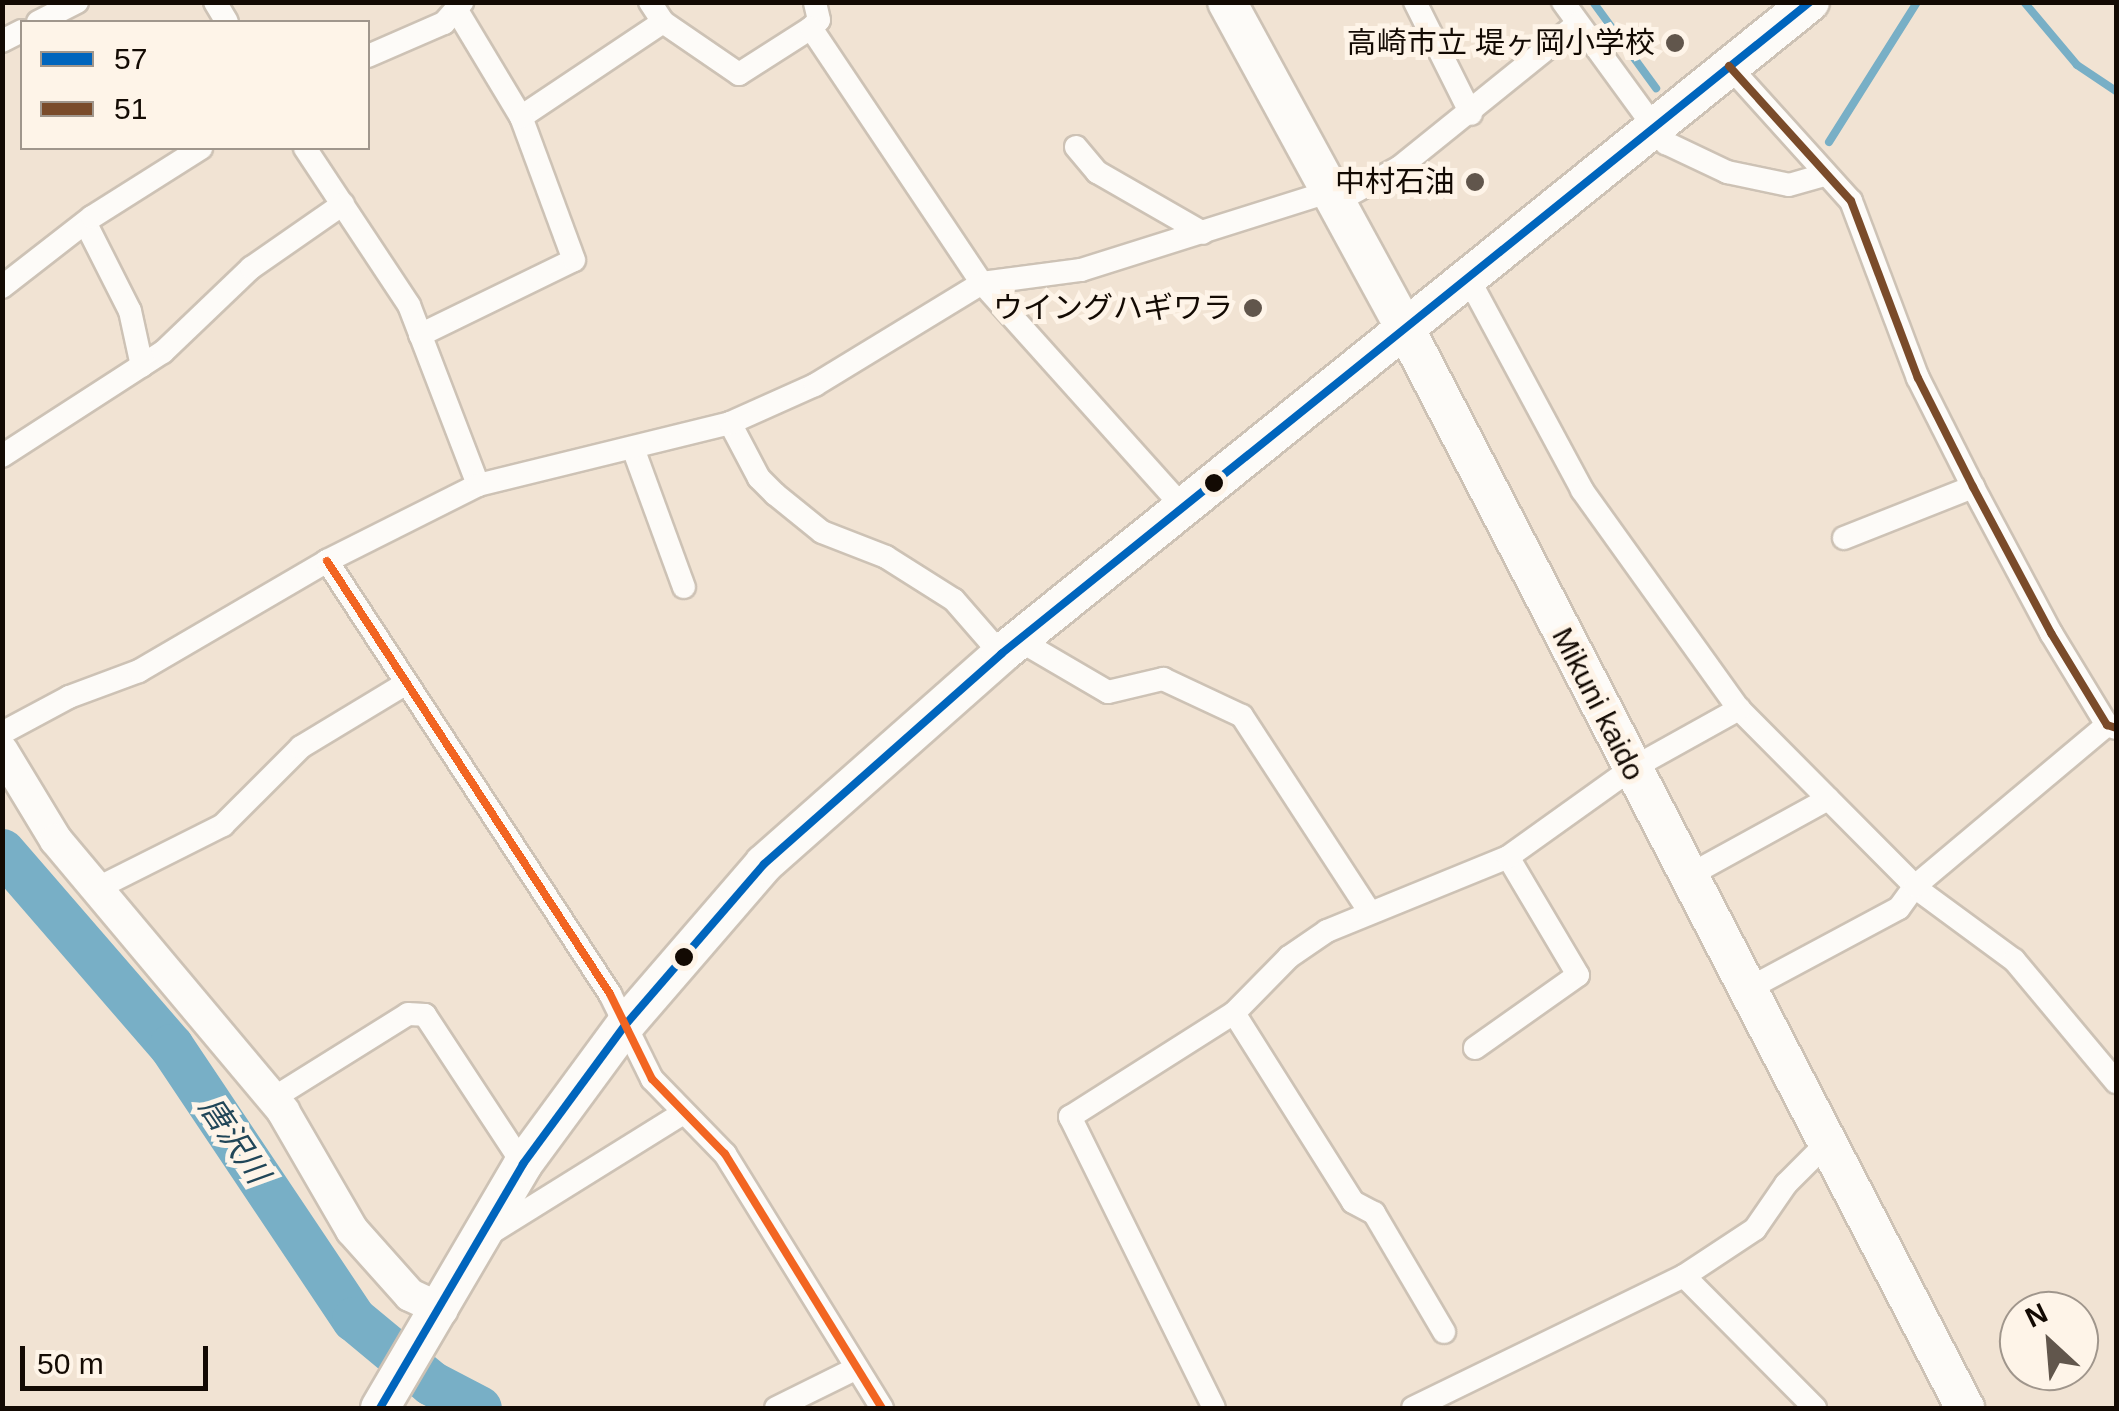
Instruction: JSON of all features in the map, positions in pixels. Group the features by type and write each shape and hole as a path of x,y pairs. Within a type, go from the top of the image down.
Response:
{"main road":[{"name":"Mikuni kaido","path":"1227,2 1404,328 1965,1408"},
{"path":"380,1408 442,1310 523,1164 626,1024 764,864 1010,647 1810,2"}],"street":[{"path":"42,20 78,2"},
{"path":"521,118 657,12 739,74 819,20 815,2"},
{"path":"1415,2 1471,114"},
{"path":"1563,2 1666,144 1726,172 1789,185 1823,175"},
{"path":"370,55 460,8 521,118 574,260 420,334"},
{"path":"2,734 68,696 139,671 327,561 478,485 730,424 815,386 982,283 1080,270 1331,198 1400,167 1471,114 1576,24"},
{"path":"810,28 982,283 1183,507"},
{"path":"1729,66 1823,175 1851,201 1918,378 1973,487 2112,726 1914,886 1899,908 1748,989"},
{"path":"1076,146 1096,172 1202,233"},
{"path":"2,287 86,224 199,150"},
{"path":"307,150 408,305 478,485"},
{"path":"2,456 142,366 251,268 343,204"},
{"path":"86,224 130,311 142,366"},
{"path":"1467,276 1582,490 1739,709 1914,886 2014,960 2116,1082"},
{"path":"730,424 759,478 822,532 886,557 954,600 1010,647 1108,692 1163,679 1242,716 1369,911"},
{"path":"633,448 684,587"},
{"path":"1844,538 1973,487"},
{"path":"327,561 626,1024 652,1079 680,1115 725,1154 882,1408"},
{"path":"96,890 224,825 301,747 405,684"},
{"path":"1214,1408 1070,1117 1234,1013 1289,957 1369,911 1508,857 1632,769 1739,709"},
{"path":"2,752 56,840 272,1100 352,1230 410,1296 442,1310"},
{"path":"1688,876 1828,799"},
{"path":"1475,1048 1578,975 1508,857"},
{"path":"1234,1013 1353,1202 1374,1213 1444,1332"},
{"path":"272,1100 408,1014 425,1015 523,1164"},
{"path":"479,1239 680,1115"},
{"path":"1414,1408 1684,1276 1755,1229 1786,1184 1828,1141"},
{"path":"1684,1276 1815,1408"},
{"path":"776,1408 857,1368"}],"waterway":[{"path":"1593,2 1656,88"},
{"path":"1829,142 1917,2"},
{"path":"2024,2 2077,65 2116,91"},
{"name":"唐沢川","path":"2,851 171,1046 354,1319 431,1383 479,1408"}],"transit line":[{"name":"57","path":"380,1408 523,1164 626,1024 764,864 1001,654 1810,2"},
{"name":"51","path":"1729,66 1851,201 1918,378 2051,633 2107,725 2116,728"},
{"path":"327,561 610,994 652,1079 725,1154 882,1408"}],"place":[{"name":"高崎市立 堤ヶ岡小学校","path":"1675,43"},
{"name":"中村石油","path":"1475,182"},
{"name":"ウイングハギワラ","path":"1253,308"}]}
